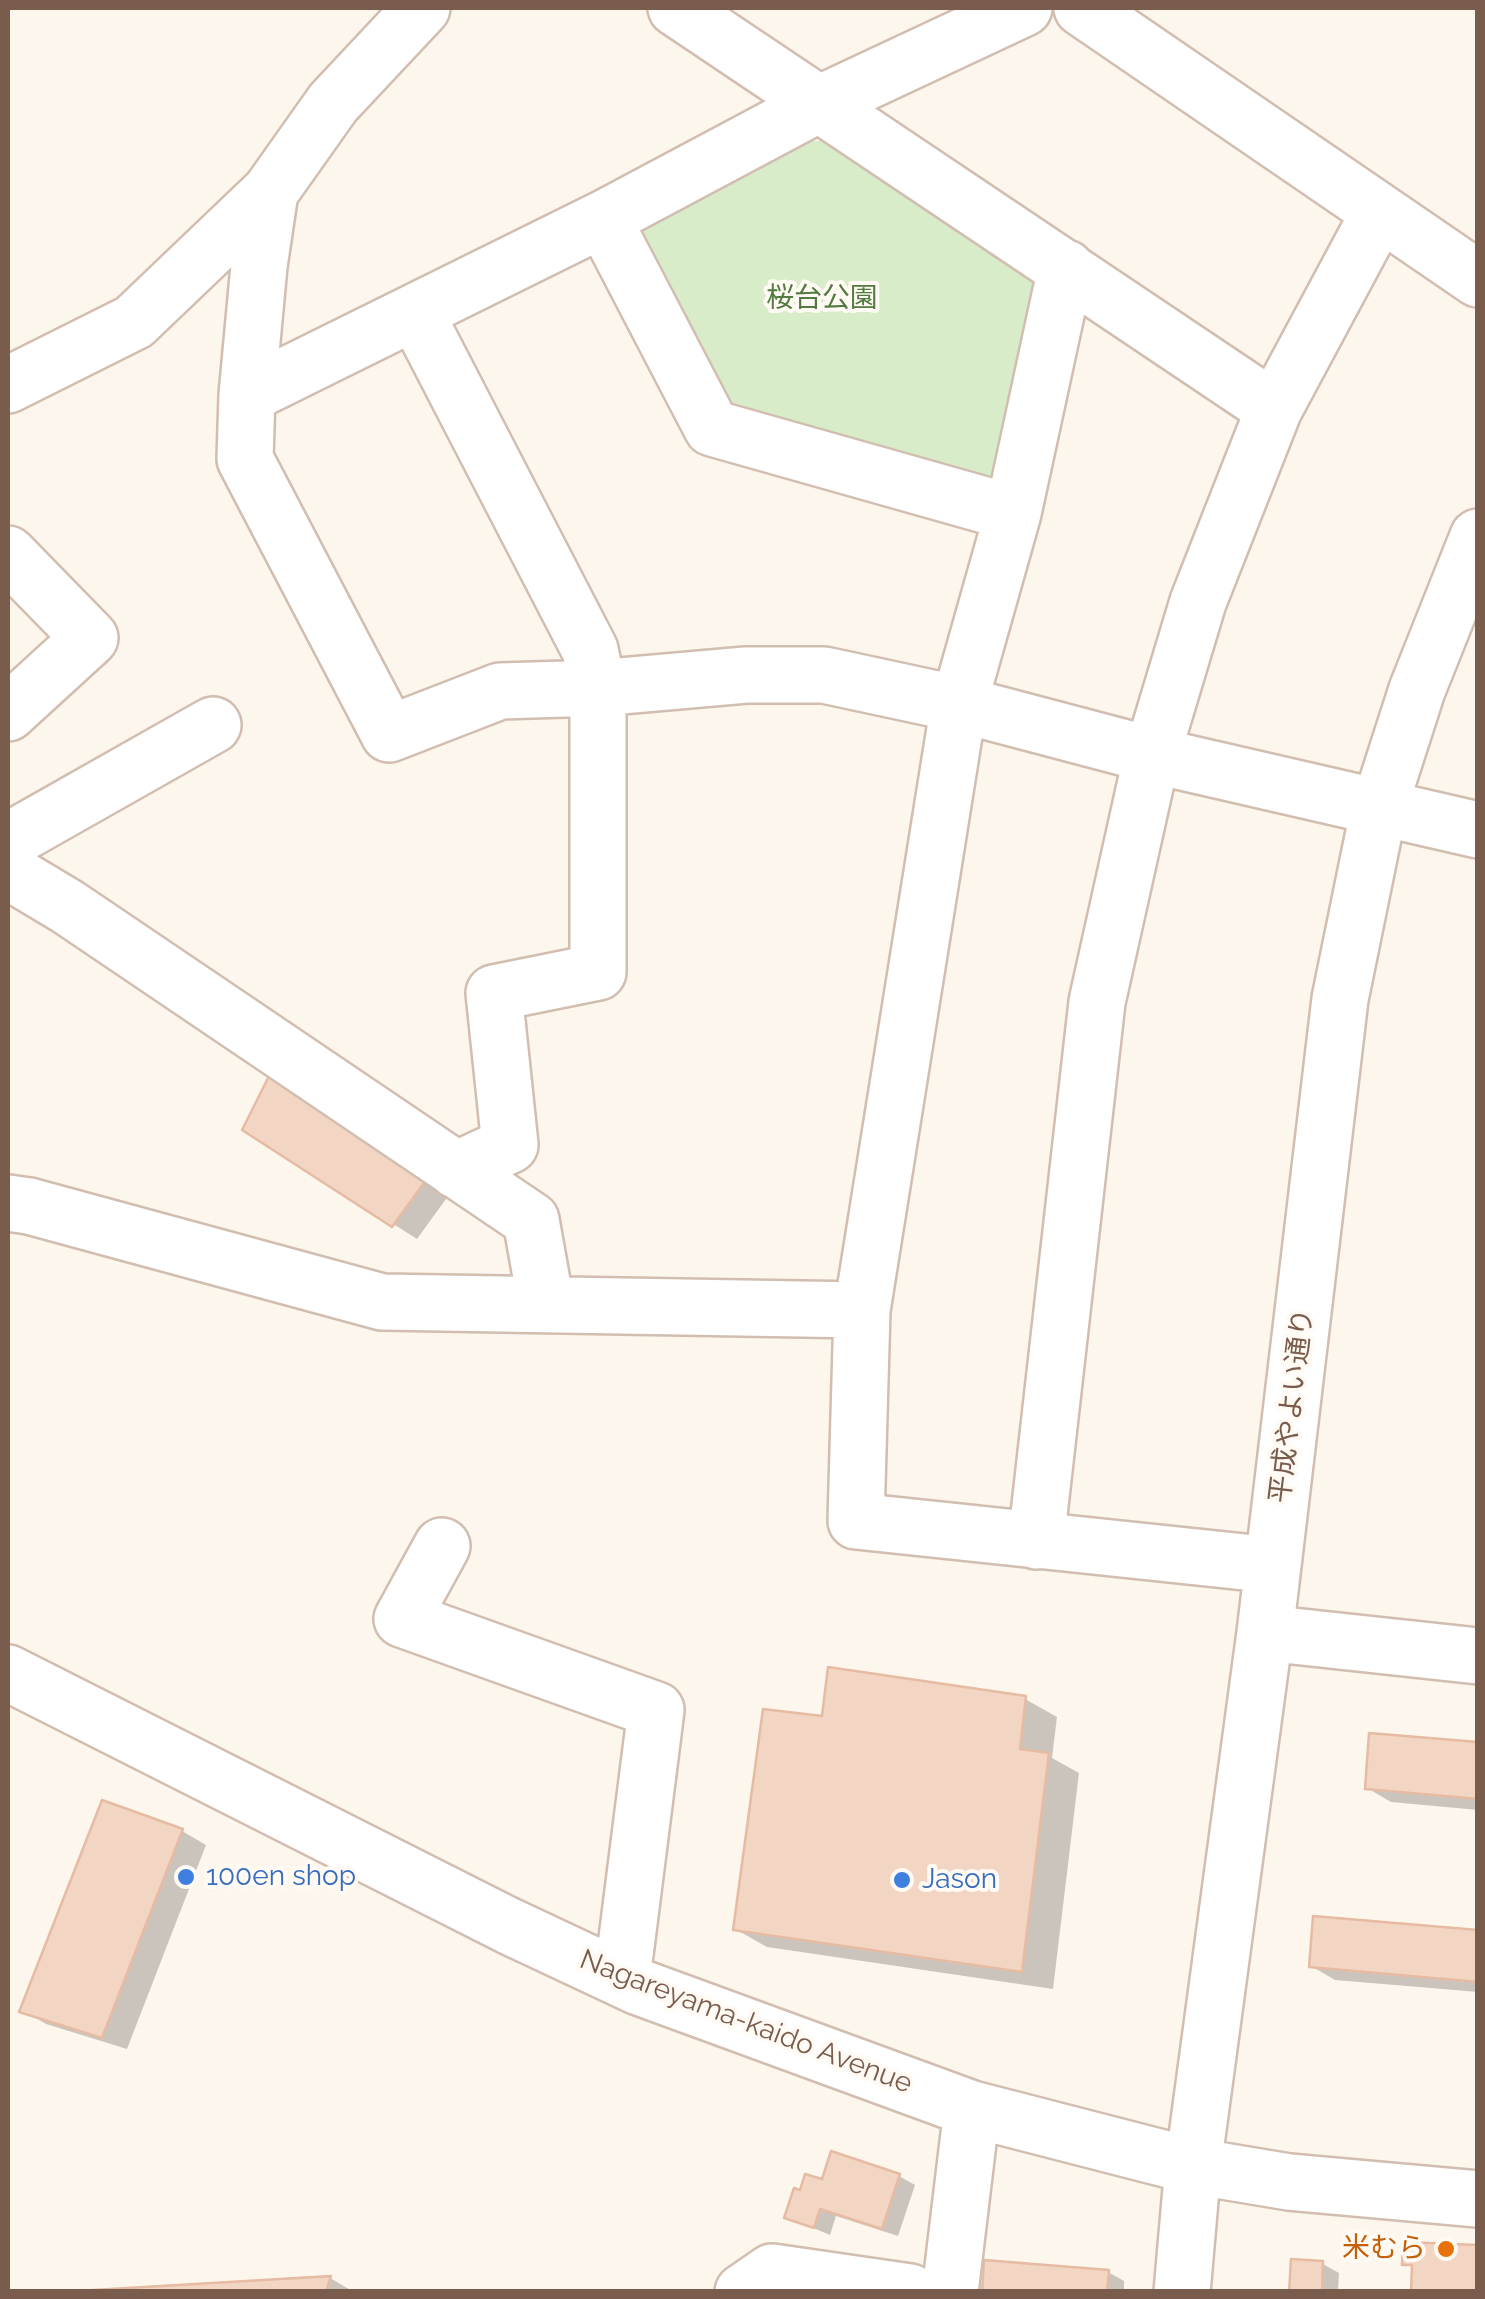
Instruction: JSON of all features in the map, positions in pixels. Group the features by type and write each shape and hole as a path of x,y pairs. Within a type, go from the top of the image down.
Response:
{"street":[{"path":"8,385 134,322 270,192 333,103 422,8"},
{"path":"676,8 1274,408"},
{"path":"247,395 603,219 819,104 1024,8"},
{"path":"1082,8 1478,280"},
{"path":"270,192 258,266 245,459 388,734 500,691 598,688 746,675 824,676 958,704 1152,755 1478,830"},
{"path":"1036,1540 1098,1002 1152,755 1198,602 1274,408 1379,213"},
{"path":"603,219 712,428 1013,514"},
{"path":"1066,268 1013,514 958,704 862,1310 856,1521 1273,1565"},
{"path":"415,312 590,650 598,688 598,972 494,993 510,1145 456,1170"},
{"name":"平成やよい通り","path":"1182,2292 1193,2166 1273,1565 1340,999 1379,808 1418,690 1478,537"},
{"path":"8,554 90,638 8,713"},
{"path":"8,841 213,725"},
{"path":"8,871 68,907 531,1220 546,1304"},
{"path":"8,1203 382,1302 862,1310"},
{"path":"442,1546 402,1619 656,1710 622,1978"},
{"path":"1264,1633 1478,1656"},
{"name":"Nagareyama-kaido Avenue","path":"8,1673 508,1926 622,1978 972,2109 1193,2166 1289,2182 1478,2198"},
{"path":"950,2292 972,2109"},
{"path":"743,2292 772,2272 910,2292"}],"green space":[{"name":"桜台公園","path":"839,140 1046,275 1000,477 984,488 722,422 622,224 790,142"}],"building":[{"path":"271,1072 432,1172 392,1227 242,1130"},
{"path":"828,1667 1026,1696 1020,1749 1049,1753 1022,1972 733,1930 763,1709 822,1716"},
{"path":"1369,1733 1478,1742 1478,1799 1365,1789"},
{"path":"102,1800 183,1829 102,2038 19,2012"},
{"path":"1313,1916 1478,1930 1478,1982 1309,1967"},
{"path":"831,2151 900,2174 882,2229 820,2209 814,2228 784,2218 794,2188 800,2190 805,2174 822,2179"},
{"path":"1403,2242 1478,2245 1478,2292 1411,2292 1412,2265 1402,2265"},
{"path":"1291,2259 1323,2261 1322,2292 1289,2292"},
{"path":"984,2260 1109,2270 1107,2292 982,2292"},
{"path":"331,2276 326,2292 76,2292 76,2291"}],"place":[{"name":"100en shop","path":"186,1877"},
{"name":"Jason","path":"902,1880"},
{"name":"米むら","path":"1446,2249"}]}
